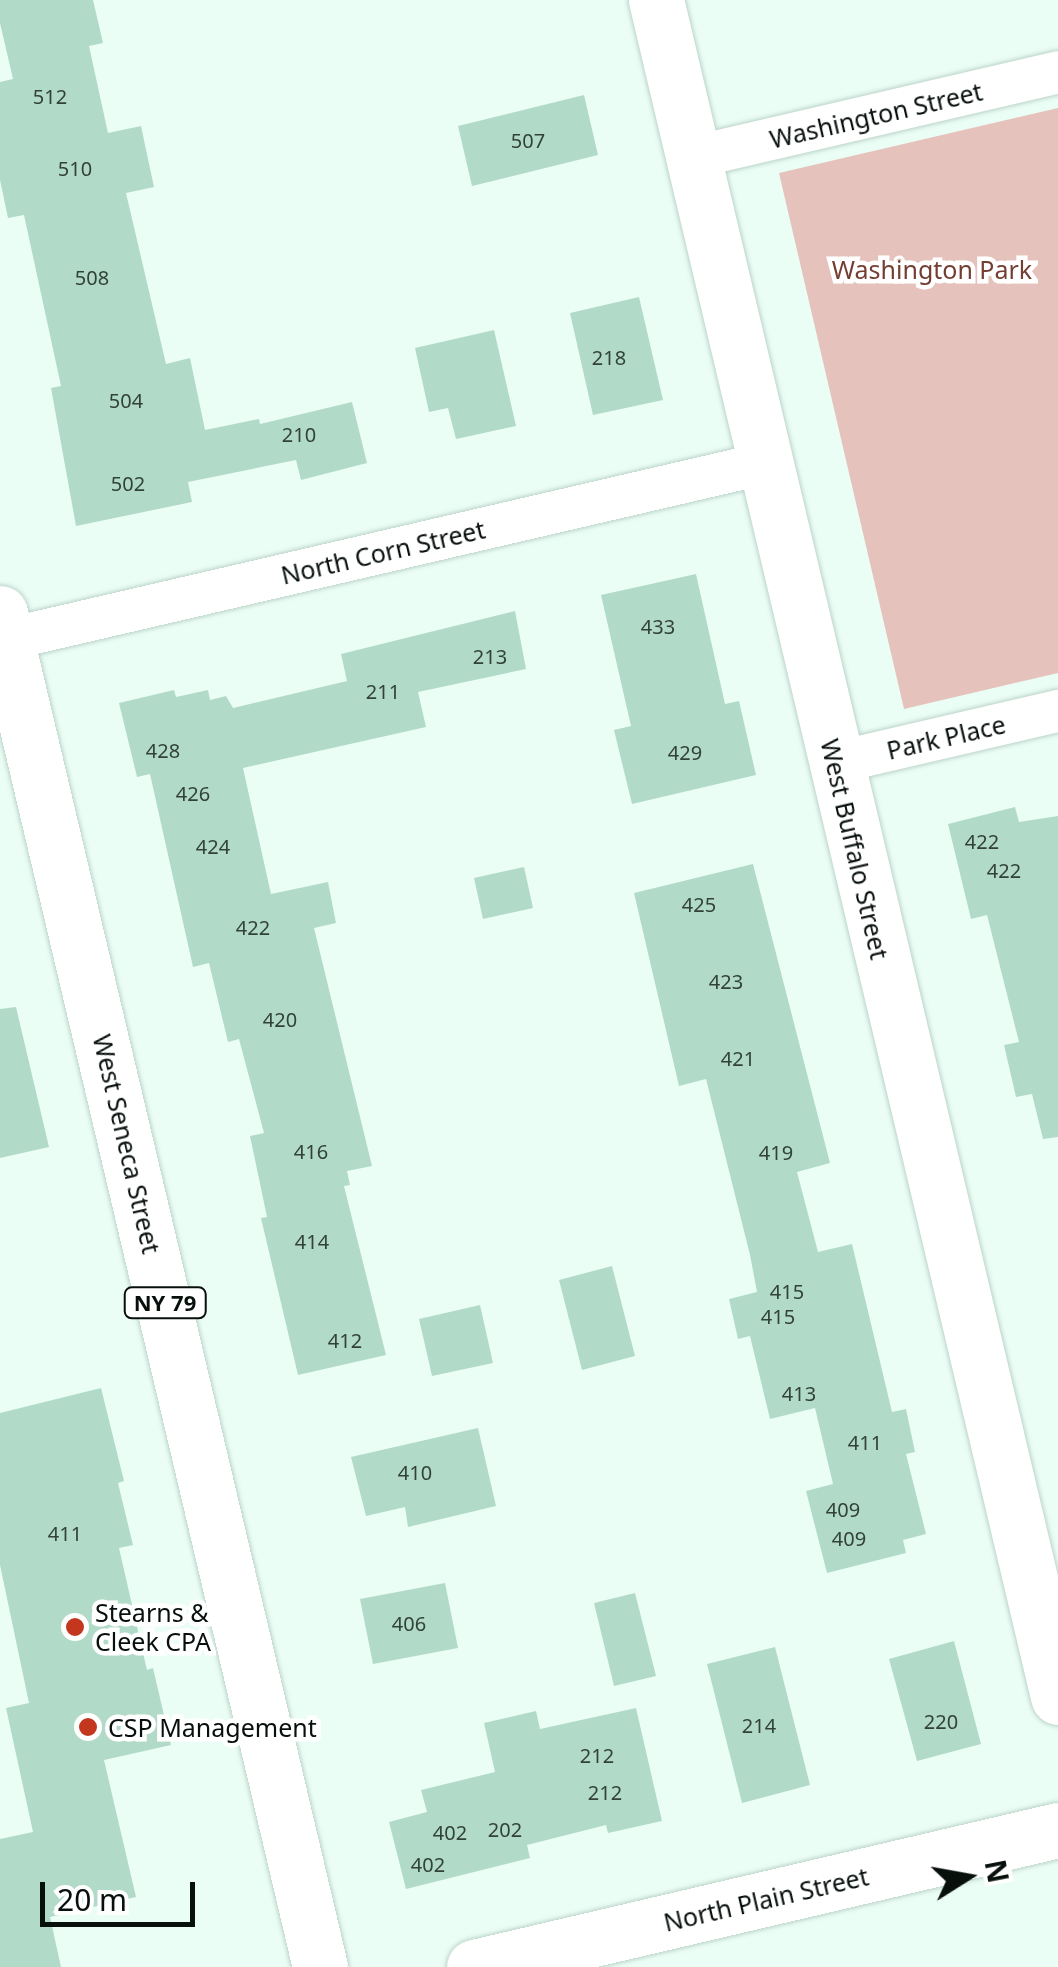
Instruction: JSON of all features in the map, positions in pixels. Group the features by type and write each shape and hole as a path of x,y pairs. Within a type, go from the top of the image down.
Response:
{"main road":[{"name":"West Buffalo Street","path":"656,0 1058,1698"},
{"name":"West Seneca Street","path":"2,631 320,1967"},
{"name":"North Plain Street","path":"474,1967 1058,1830"}],"street":[{"name":"Washington Street","path":"694,157 1058,72"},
{"name":"North Corn Street","path":"2,631 766,463"},
{"name":"Park Place","path":"834,763 1058,710"}],"green space":[{"name":"Washington Park","path":"1058,108 1058,673 904,709 779,173"}],"building":[{"path":"0,0 93,0 103,43 89,46 108,133 141,126 154,187 126,193 166,364 190,358 205,430 259,419 260,424 352,402 367,463 301,480 296,460 188,482 192,502 76,526 51,388 61,386 24,215 8,218 0,180 0,82 13,79 0,23"},
{"path":"584,95 598,155 472,186 458,126"},
{"path":"639,297 663,400 593,415 570,313"},
{"path":"494,330 516,426 456,439 448,408 429,412 415,348"},
{"path":"696,574 725,704 739,701 756,775 632,804 614,730 631,726 601,595"},
{"path":"515,611 526,669 418,692 426,727 243,768 271,894 328,882 336,923 314,928 372,1166 347,1171 350,1185 344,1186 386,1355 298,1375 261,1218 267,1217 250,1136 264,1133 239,1039 228,1042 209,963 193,967 150,774 137,777 119,703 174,690 176,697 208,690 210,700 226,696 233,708 347,681 341,654"},
{"path":"1015,807 1019,822 1058,816 1058,1137 1043,1139 1032,1094 1016,1097 1004,1045 1019,1042 987,915 971,919 948,824"},
{"path":"753,864 830,1163 797,1172 818,1252 852,1244 892,1412 906,1409 915,1452 906,1454 926,1534 903,1540 906,1553 827,1573 806,1491 833,1484 815,1408 770,1419 750,1336 738,1339 729,1299 757,1292 750,1255 706,1079 679,1086 634,893"},
{"path":"524,867 533,908 483,919 474,878"},
{"path":"16,1007 49,1147 0,1158 0,1009"},
{"path":"612,1266 635,1356 582,1370 559,1280"},
{"path":"480,1305 493,1363 432,1376 419,1319"},
{"path":"101,1388 124,1481 118,1483 133,1545 119,1548 147,1670 153,1668 171,1745 104,1760 136,1897 50,1917 61,1967 0,1967 0,1839 33,1832 6,1708 29,1703 0,1565 0,1413"},
{"path":"478,1428 496,1506 408,1527 405,1507 366,1516 351,1457"},
{"path":"445,1583 458,1648 373,1664 360,1599"},
{"path":"635,1593 656,1676 614,1686 594,1603"},
{"path":"954,1641 981,1744 917,1761 889,1659"},
{"path":"775,1647 810,1785 742,1803 707,1664"},
{"path":"636,1708 662,1821 608,1833 606,1825 527,1845 530,1858 406,1889 389,1822 427,1812 421,1790 495,1772 484,1723 536,1711 540,1729"}],"place":[{"name":"Stearns & Cleek CPA","path":"75,1627"},
{"name":"CSP Management","path":"88,1727"}]}
